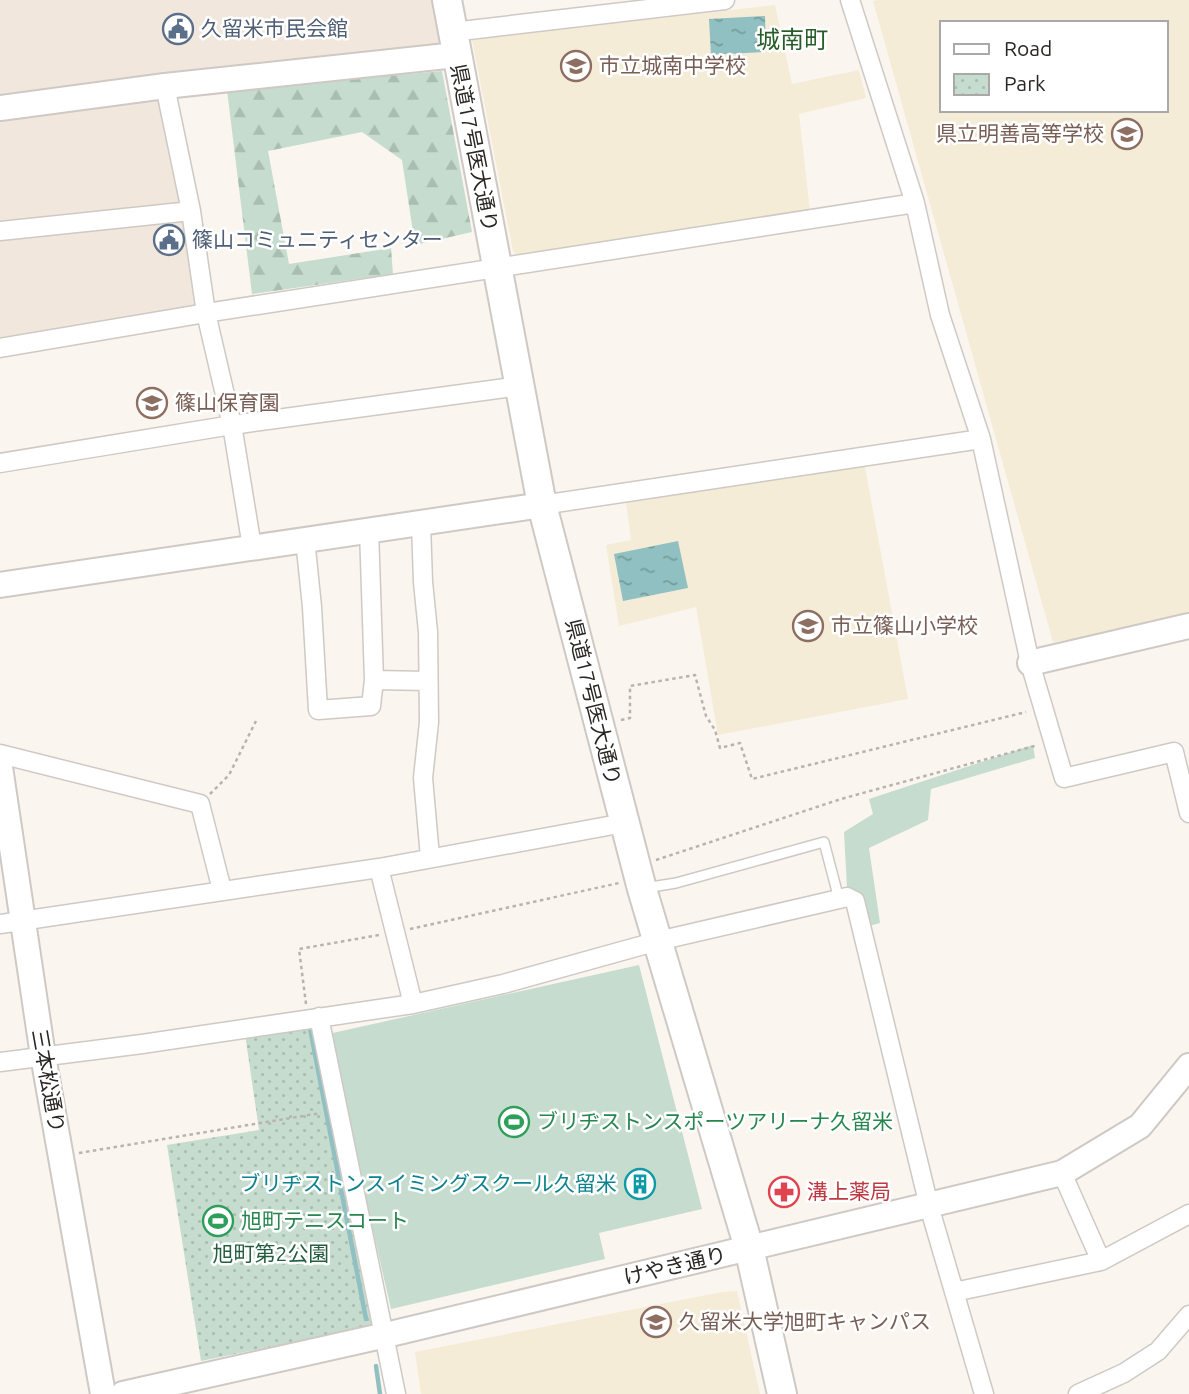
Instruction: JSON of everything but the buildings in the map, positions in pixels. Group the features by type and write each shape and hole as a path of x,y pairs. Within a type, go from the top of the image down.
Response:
{"main road":[{"name":"県道17号医大通り","path":"447,0 542,505 624,823 645,876 658,941 749,1248 782,1394"}],"street":[{"path":"0,108 454,44 725,0"},
{"path":"850,0 915,203 940,315 981,439 1030,663 1064,778 1174,752 1189,813"},
{"path":"165,86 191,211 206,313 232,425 252,547"},
{"path":"0,348 206,313 915,203"},
{"path":"0,231 191,211"},
{"path":"0,463 232,425 520,386"},
{"path":"0,585 981,439"},
{"path":"421,523 428,632 429,722 423,778 430,857"},
{"path":"304,539 312,607 318,710 371,706 374,680 369,530"},
{"path":"1030,663 1189,626"},
{"path":"374,680 428,681"},
{"path":"0,754 200,804 222,890"},
{"name":"三本松通り","path":"0,767 11,923 43,1056 103,1394"},
{"path":"11,923 379,868 624,823"},
{"path":"379,868 413,1004"},
{"path":"0,1062 413,1004 503,984 658,941 847,897 855,901 929,1206 984,1394"},
{"path":"313,1018 338,1110 396,1394"},
{"name":"けやき通り","path":"123,1394 386,1335 1062,1173 1140,1126 1189,1066"},
{"path":"1062,1173 1101,1261"},
{"path":"954,1292 1101,1261 1189,1214"},
{"path":"1078,1394 1124,1373 1158,1351 1189,1315"}],"lane":[{"path":"645,876 676,883 824,842 839,899"}],"path":[{"path":"600,725 630,718 631,686 695,675 706,716 715,730 720,748 740,743 751,779 1043,708"},
{"path":"200,804 229,775 256,721"},
{"path":"313,1018 299,948 395,932 645,876 841,799 1053,741"},
{"path":"61,1156 338,1110"}],"shaded area":[{"path":"0,0 438,0 446,48 0,99"},
{"path":"1189,0 1189,623 1053,642 873,1"},
{"path":"775,5 792,84 859,70 866,98 799,114 810,211 518,257 513,251 472,40"},
{"path":"159,95 183,203 0,225 0,113"},
{"path":"186,217 198,306 0,338 0,237"},
{"path":"864,462 908,699 718,735 696,607 619,626 606,545 631,540 626,502"},
{"name":"久留米大学旭町キャンパス","path":"737,1291 760,1394 421,1394 415,1352"}],"green space":[{"path":"442,71 472,232 415,245 402,160 362,132 268,151 289,264 391,248 393,274 252,294 227,90"},
{"path":"1033,745 1035,758 931,789 928,820 869,848 880,923 869,926 861,899 847,888 844,832 873,814 869,799"},
{"name":"ブリヂストンスポーツアリーナ久留米","path":"639,965 702,1209 599,1233 605,1259 391,1309 328,1034"},
{"name":"旭町第2公園","path":"313,1023 373,1326 201,1361 167,1145 259,1130 245,1034"}],"water":[{"path":"765,16 766,52 711,55 709,19"},
{"path":"678,541 688,588 623,601 614,554"}],"waterway":[{"path":"309,1023 366,1319"},
{"path":"376,1366 380,1394"}],"place":[{"name":"久留米市民会館","path":"178,29"},
{"name":"市立城南中学校","path":"576,66"},
{"name":"県立明善高等学校","path":"1127,134"},
{"name":"篠山コミュニティセンター","path":"169,240"},
{"name":"篠山保育園","path":"152,403"},
{"name":"市立篠山小学校","path":"808,626"},
{"name":"ブリヂストンスポーツアリーナ久留米","path":"514,1122"},
{"name":"ブリヂストンスイミングスクール久留米","path":"640,1184"},
{"name":"溝上薬局","path":"784,1192"},
{"name":"旭町テニスコート","path":"218,1221"},
{"name":"久留米大学旭町キャンパス","path":"656,1322"}],"district":[{"name":"城南町","path":"792,40"}]}
